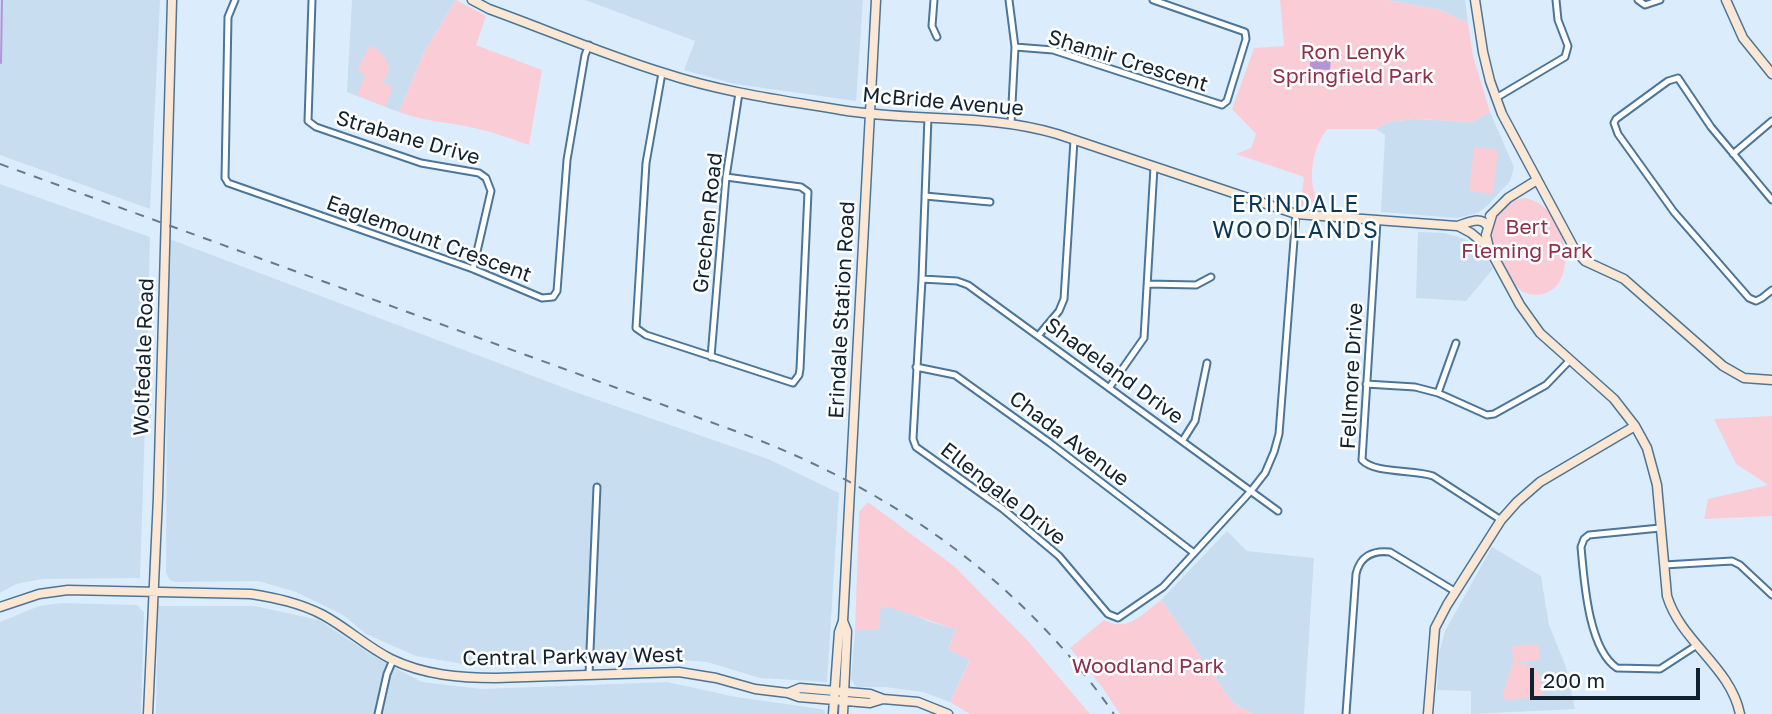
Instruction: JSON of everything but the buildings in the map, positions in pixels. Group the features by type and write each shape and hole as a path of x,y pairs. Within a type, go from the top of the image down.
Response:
{"street":[{"name":"Wolfedale Road","path":"148,714 172,0"},
{"name":"Eaglemount Crescent","path":"235,0 228,17 225,178 228,183 473,269 542,298 553,297 557,291 567,160 589,45"},
{"name":"Strabane Drive","path":"312,0 308,121 316,127 421,163 479,173 486,178 491,191 473,269"},
{"name":"McBride Avenue","path":"472,0 489,9 662,73 739,93 870,114 1011,123 1074,140 1296,214 1480,229 1529,320 1614,399 1635,426 1653,466 1670,606 1682,627 1728,682 1740,714"},
{"name":"Erindale Station Road","path":"833,714 839,632 843,621 876,0"},
{"path":"934,0 932,26 937,37"},
{"path":"1009,0 1015,47 1011,123"},
{"name":"Shamir Crescent","path":"1015,47 1053,50 1222,106 1227,101 1246,39 1245,32 1153,0"},
{"path":"1475,0 1483,52 1496,98 1515,141 1569,241 1583,259 1624,279 1723,366 1744,378 1772,380"},
{"path":"1496,98 1565,57 1567,46 1558,20 1556,0"},
{"path":"1638,0 1645,5 1660,0"},
{"path":"1726,0 1743,38 1772,74"},
{"path":"662,73 646,163 636,327 646,335 793,383 799,375 807,192 801,187 726,177"},
{"path":"1772,200 1711,127 1678,78 1668,81 1616,119 1614,123 1618,134 1674,212 1749,298 1756,301 1772,289"},
{"name":"Grechen Road","path":"711,357 726,177 739,93"},
{"name":"Ellengale Drive","path":"928,117 913,439 916,447 1003,509 1059,556 1108,614 1118,618 1163,587 1265,473 1279,433 1296,214"},
{"path":"1733,154 1772,121"},
{"path":"1038,336 1059,311 1064,299 1074,140"},
{"path":"1109,387 1142,342 1148,284 1153,167"},
{"path":"1480,229 1508,198 1537,180"},
{"path":"925,197 990,202"},
{"name":"Fellmore Drive","path":"1377,221 1362,460 1371,467 1422,472 1433,476 1501,520"},
{"path":"1148,284 1196,285 1211,277"},
{"name":"Shadeland Drive","path":"922,279 957,281 968,285 1278,511"},
{"path":"1438,393 1456,344"},
{"path":"1366,384 1415,387 1438,393 1487,415 1494,414 1546,384 1570,360"},
{"path":"1183,440 1195,421 1206,363"},
{"name":"Chada Avenue","path":"916,367 955,375 1050,443 1194,553"},
{"path":"1428,714 1433,636 1443,612 1501,520 1540,482 1635,426"},
{"path":"589,674 597,487"},
{"path":"1660,528 1589,535 1584,539 1581,547 1586,602 1591,620 1606,656 1617,668 1660,669 1697,645"},
{"path":"1346,714 1356,574 1363,558 1379,550 1390,552 1456,592"},
{"path":"1664,565 1732,561 1741,565 1771,593"},
{"name":"Central Parkway West","path":"0,607 24,597 54,591 251,594 293,603 325,616 393,660 441,675 469,678 679,672 789,693 800,688 870,703 883,699 918,702 948,714"},
{"name":"Erindale Station Road","path":"843,621 847,631 844,714"},
{"path":"378,714 393,660"}],"shaded area":[{"path":"0,0 160,0 150,209 0,155"},
{"path":"352,0 456,0 424,52 399,112 347,92"},
{"path":"585,0 863,0 856,101 735,84 684,70 695,41"},
{"path":"1386,0 1465,0 1468,23 1440,10"},
{"path":"1310,56 1331,57 1330,70 1310,69"},
{"path":"1490,112 1514,167 1510,181 1487,206 1478,213 1457,218 1381,212 1385,135 1376,129 1388,122 1415,119 1472,122"},
{"path":"0,184 150,237 147,363 151,363 151,424 145,424 140,578 43,579 16,584 0,593"},
{"path":"1418,232 1444,233 1465,239 1483,251 1493,269 1466,301 1416,298"},
{"path":"172,240 578,393 768,459 839,493 827,682 760,678 707,662 658,658 508,665 463,664 416,656 366,634 343,615 296,592 258,581 170,580 166,573 167,380"},
{"path":"1227,531 1247,551 1314,558 1304,714 1253,714 1233,703 1161,600"},
{"path":"1492,547 1541,576 1549,625 1566,667 1575,709 1471,714 1471,691 1437,690 1439,654 1445,631"},
{"path":"62,603 137,605 144,612 141,714 0,714 0,622 39,606"},
{"path":"158,606 255,606 319,620 375,657 422,682 482,689 667,682 736,697 821,709 825,714 156,714"},
{"path":"880,606 902,610 956,629 948,649 970,659 950,702 923,692 885,687 856,687 851,679 855,630 878,630"}],"green space":[{"path":"456,0 486,16 476,45 542,70 529,145 477,129 399,112 424,52"},
{"name":"Ron Lenyk Springfield Park","path":"1280,0 1386,0 1440,10 1468,23 1473,56 1490,112 1472,122 1415,119 1388,122 1376,129 1327,129 1317,147 1312,169 1314,191 1323,210 1300,207 1304,177 1236,154 1251,148 1256,134 1232,109 1254,48 1284,46"},
{"path":"369,46 380,52 389,67 382,82 393,87 385,107 357,95 365,75 357,70"},
{"path":"1474,147 1498,150 1493,194 1469,191"},
{"name":"Bert Fleming Park","path":"1524,198 1546,209 1555,220 1565,246 1563,273 1558,284 1549,292 1537,295 1521,290 1510,278 1496,249 1491,229 1496,215 1506,204"},
{"path":"1772,416 1772,516 1704,519 1708,499 1768,485 1736,464 1714,419"},
{"path":"868,502 954,566 1028,641 1090,714 970,714 950,702 970,660 948,649 956,629 881,606 878,630 855,630 859,512"},
{"name":"Woodland Park","path":"1161,600 1233,703 1253,714 1120,714 1070,648 1104,620 1127,623"},
{"path":"1538,644 1540,660 1513,662 1512,646"},
{"path":"1513,662 1528,665 1539,673 1543,696 1506,700 1502,696"}],"waterway":[{"path":"1,63 2,0"}],"railway":[{"path":"0,164 738,432 848,481 948,544 994,580 1037,621 1077,665 1114,714"}],"district":[{"name":"ERINDALE WOODLANDS","path":"1296,218"}]}
